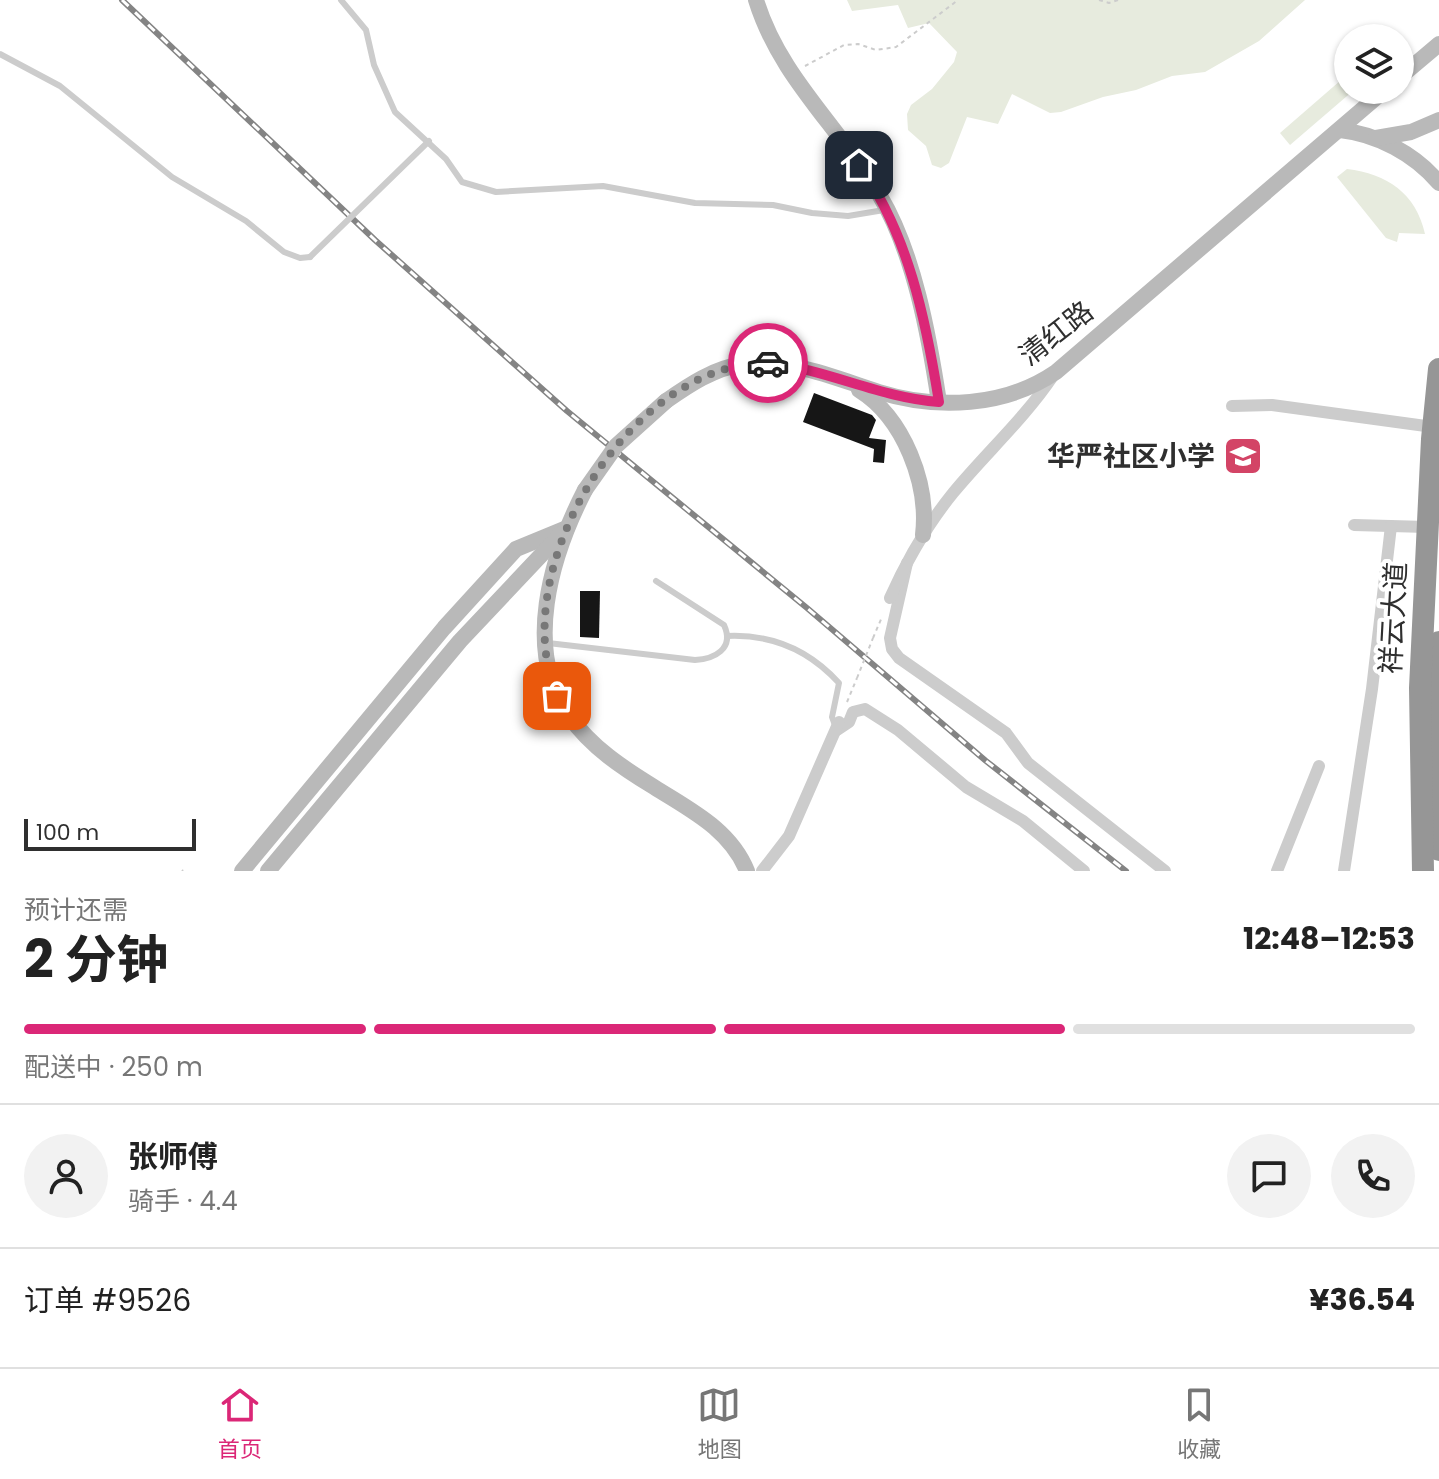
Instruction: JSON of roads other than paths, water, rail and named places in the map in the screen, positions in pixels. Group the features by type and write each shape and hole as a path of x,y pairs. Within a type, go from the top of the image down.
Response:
{"highway":[{"name":"祥云大道","path":"1431,858 1418,734 1427,527 1439,369"},
{"name":"祥云大道","path":"1431,858 1438,799 1435,725 1439,642"}],"main road":[{"path":"756,0 772,43 790,74 888,209 915,288 939,402"},
{"path":"1414,65 1439,44"},
{"name":"清红路","path":"747,871 738,852 719,830 617,762 576,726 553,686 545,643 549,595 567,528 585,490 616,446 666,401 710,374 741,364 786,365 898,397 939,402 979,401 1032,386 1056,372 1369,104"},
{"path":"1373,138 1411,132 1439,120"},
{"path":"1340,130 1373,138 1414,159 1439,183"},
{"path":"837,378 872,398 895,426 920,490 923,535"},
{"path":"242,871 444,628 516,549 567,528"},
{"path":"268,871 460,641 567,528"}],"street":[{"path":"890,598 923,535 952,494 1026,412 1056,372"},
{"path":"1232,406 1272,405 1433,427"},
{"path":"1354,525 1427,527"},
{"path":"1344,871 1372,689 1391,526"},
{"path":"907,563 890,638 892,649 899,658 1006,733 1028,763 1165,871"},
{"path":"762,871 789,836 838,724 849,722 853,712 865,709 898,730 966,787 1023,821 1084,871"},
{"path":"1277,871 1319,766"}],"lane":[{"path":"341,0 366,30 374,65 395,112 429,141 462,182 496,192 603,186 695,203 773,205 848,216 888,209"},
{"path":"0,54 60,86 172,177 246,221 284,252 300,258 310,257 429,141"},
{"path":"545,643 695,660 711,659 720,654 727,636 724,625 656,581"},
{"path":"727,636 749,635 773,639 830,673 839,683 832,717 838,724"}],"railway":[{"path":"122,0 375,240 567,411 807,608 986,761 1126,871"}],"place":[{"name":"华严社区小学","path":"1243,456"}]}
